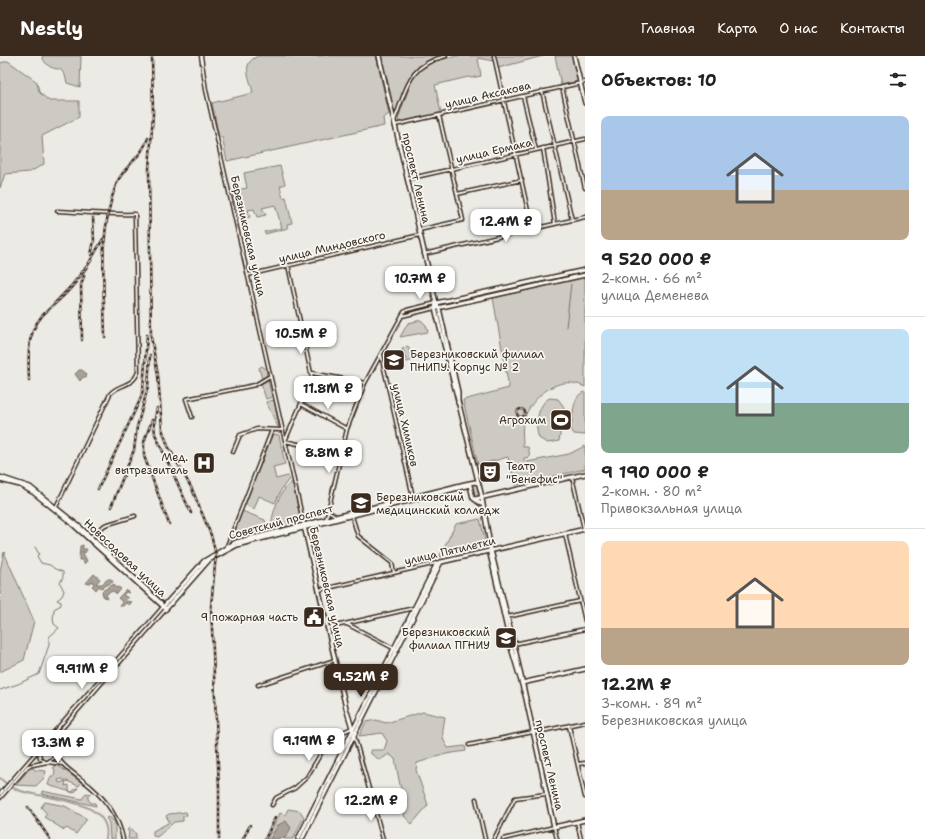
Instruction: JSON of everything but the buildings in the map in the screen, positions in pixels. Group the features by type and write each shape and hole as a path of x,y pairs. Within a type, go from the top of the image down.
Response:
{"main road":[{"name":"проспект Ленина","path":"379,56 458,403 478,484 491,550 514,644 524,696 554,827"},
{"path":"574,56 585,103"},
{"path":"436,303 585,270"},
{"path":"437,308 585,275"},
{"path":"475,500 585,474"},
{"name":"Новосодовая улица","path":"0,477 25,484 56,508 90,537 165,608"},
{"path":"476,477 470,485 475,500 483,508"},
{"name":"Новосодовая улица","path":"0,480 20,485 34,493 68,520 165,608"},
{"path":"473,482 478,484"},
{"name":"Советский проспект","path":"165,608 207,558 226,548 326,520 352,515 473,482"},
{"name":"Советский проспект","path":"326,520 337,516 470,485"},
{"name":"Березниковская улица","path":"304,526 327,628 354,735"},
{"name":"улица Пятилетки","path":"439,562 584,529"},
{"path":"165,608 209,560 226,548"},
{"name":"проспект Ленина","path":"491,550 490,554 522,684"},
{"path":"302,839 439,562"},
{"path":"298,839 352,729 396,649 414,608 427,587"},
{"path":"522,684 585,669"},
{"path":"554,827 585,820"}],"street":[{"name":"Березниковская улица","path":"201,56 206,90 304,526"},
{"path":"394,124 412,76 418,69 433,59 446,56"},
{"path":"494,56 532,229"},
{"name":"улица Аксакова","path":"394,124 585,82"},
{"path":"562,87 585,188"},
{"path":"542,91 572,220"},
{"path":"523,96 536,150"},
{"path":"419,230 463,220 439,115"},
{"name":"улица Ермака","path":"407,179 585,139"},
{"path":"543,148 555,224"},
{"path":"457,194 522,180"},
{"path":"56,212 84,212 105,215 136,214 138,372 132,382 113,390 110,394 56,508"},
{"path":"424,254 585,217"},
{"name":"улица Миндовского","path":"248,275 420,235"},
{"path":"288,265 312,378 285,441 341,454"},
{"path":"326,520 347,430 365,383 402,316 407,310 436,303"},
{"path":"402,316 437,308"},
{"name":"улица Химиков","path":"381,354 414,498"},
{"path":"312,373 365,383"},
{"path":"192,417 186,398 255,385 270,376"},
{"path":"302,404 347,430"},
{"path":"233,452 240,435 257,429 282,430"},
{"path":"226,548 272,430"},
{"path":"572,477 584,529"},
{"path":"328,511 332,515 337,516"},
{"path":"352,515 358,536 392,563 394,573"},
{"path":"90,537 105,525 135,516"},
{"path":"565,534 585,621"},
{"name":"улица Пятилетки","path":"319,590 439,562"},
{"path":"507,617 580,601"},
{"path":"47,762 54,758 55,739 58,732 165,608"},
{"path":"0,798 41,748 165,608"},
{"path":"327,628 414,608"},
{"path":"346,624 396,649"},
{"path":"514,644 585,629"},
{"path":"258,685 335,660"},
{"path":"469,745 585,722"},
{"path":"569,726 585,797"},
{"path":"272,805 277,797 295,788 307,778 330,738 352,729"},
{"name":"Березниковская улица","path":"354,735 383,839"},
{"path":"41,748 48,746 54,750 64,764 92,788 105,802 115,816 123,839"},
{"path":"41,748 39,756 42,760 47,762"},
{"path":"12,782 28,766 47,762 58,762 64,764"},
{"path":"578,764 585,763"},
{"path":"0,794 6,789"},
{"path":"494,839 515,798 546,794"},
{"path":"476,799 485,839"},
{"path":"577,822 581,839"},
{"path":"503,839 554,827"},
{"name":"проспект Ленина","path":"554,827 557,839"}],"shaded area":[{"path":"42,56 81,56 80,87 67,83 65,75 60,69 49,66"},
{"path":"258,56 376,56 389,114 383,118 384,126 227,161 222,137 219,137 212,103 253,93 248,67 252,59"},
{"path":"381,56 440,56 429,60 410,78 395,114"},
{"path":"457,56 493,56 494,61 478,58 481,76 471,78 468,77 435,85 441,113 399,122 398,119 413,77 417,72 433,62"},
{"path":"495,56 543,56 498,68"},
{"path":"555,56 572,56 578,81 561,85"},
{"path":"8,61 37,82 39,92 49,101 79,101 79,117 42,136 44,164 30,172 5,174 0,188 0,63"},
{"path":"280,166 285,184 280,186 283,198 286,197 292,223 287,224 288,228 265,234 264,232 282,228 275,205 262,208 266,215 257,217 254,209 248,210 250,217 239,220 232,191 247,188 244,173"},
{"path":"585,271 585,274 547,282 546,280"},
{"path":"585,277 585,387 567,383 558,384 542,393 530,408 524,419 522,431 523,447 528,447 530,457 524,458 524,461 527,462 569,454 585,446 585,469 515,485 508,457 478,465 463,400 509,388 493,298"},
{"path":"542,281 542,283 483,295 484,294"},
{"path":"480,295 481,297 452,304 451,301"},
{"path":"421,320 426,325 428,332 400,337 408,323"},
{"path":"408,346 413,360 407,362 402,349"},
{"path":"262,366 266,369 267,376 262,379 259,368"},
{"path":"79,370 82,370 87,374 86,377 83,377 80,381 75,374"},
{"path":"268,380 272,397 266,399 261,384"},
{"path":"585,392 585,435 574,434 571,429 575,402 581,394"},
{"path":"550,398 558,399 564,407 559,441 548,443 540,439 538,435 537,423 542,405"},
{"path":"274,400 279,427 266,402"},
{"path":"272,434 279,435 285,464 273,467 276,479 288,476 289,479 281,490 275,503 259,496 254,509 245,505"},
{"path":"292,482 302,524 273,531 271,530 271,524 274,511 283,491"},
{"path":"473,484 477,485 479,497 474,498 471,487"},
{"path":"242,511 265,520 267,533 238,540 233,536"},
{"path":"480,519 486,544 483,544 483,547 439,557 456,524"},
{"path":"83,545 83,549 87,549 85,553 82,551 87,561 84,564 83,560 79,560 80,546"},
{"path":"4,552 34,621 24,660 0,672 0,599 2,596 0,594 0,571"},
{"path":"94,574 100,579 96,584 102,584 108,579 111,579 113,582 101,588 99,586 96,590 92,586 94,584 93,581 89,584 86,583"},
{"path":"114,584 116,588 118,587 121,589 117,594 113,591 106,594 108,599 103,596 102,591"},
{"path":"126,590 129,593 126,592 123,595 128,598 125,601 132,602 129,605 126,603 123,606 120,606 122,602 118,598"},
{"path":"423,712 445,717 443,733 445,744 448,748 465,746 466,751 446,754 417,763 416,770 428,805 412,824 404,816 406,805 395,759 389,754 380,760 371,754 371,750 384,750 387,741 382,733 359,736 366,722 376,720 386,723"},
{"path":"57,765 81,782 79,786 62,779 58,780 59,783 66,781 65,786 69,785 69,791 72,792 78,788 74,793 48,785 51,776 54,776 55,770 53,768"},
{"path":"33,768 35,770 46,771 44,778 36,786 16,785 29,769"},
{"path":"42,791 82,799 86,793 91,794 88,796 88,799 91,803 95,803 96,806 42,794"},
{"path":"45,802 65,806 87,819 76,834 67,828 64,830 44,817 47,814 41,807"},
{"path":"288,809 300,811 304,817 293,839 284,839 278,825 270,839 267,839 280,813 285,815"},
{"path":"186,812 187,815 183,816 183,821 174,822 157,837 153,836 153,831 168,823 169,821 166,816 169,814"},
{"path":"109,817 115,822 115,839 110,839 109,823 106,818"},
{"path":"286,821 291,828 285,838 270,839 278,825"},
{"path":"129,828 136,834 136,839 128,839 129,831 127,830"}],"waterway":[{"path":"566,327 571,284"},
{"path":"0,690 18,684 39,674 49,645 49,637 59,628 54,624 53,619 54,609 61,605 61,602 57,600 62,596 64,591 60,583 63,577 63,572 50,565 41,563 37,556 39,554 35,547"},
{"path":"0,778 18,790 75,803 89,808 99,815 106,826 106,839"}],"railway":[{"path":"152,56 153,114 149,169 151,337 158,375 162,429 168,446 192,489 211,535 216,555 211,606 219,788 219,839"},
{"path":"105,337 103,260 104,241 110,203 119,179 141,151 148,138"},
{"path":"91,255 94,241 93,218"},
{"path":"89,263 103,239"},
{"path":"87,266 72,285 49,309 73,286 92,259"},
{"path":"82,340 81,285 84,276"},
{"path":"29,380 28,360 32,332 41,316 49,309"},
{"path":"98,489 140,400 143,390 147,335"},
{"path":"111,507 134,450 137,427 148,387 150,355"},
{"path":"157,408 154,424 155,434 191,513"},
{"path":"521,409 524,410 525,413 524,416 521,417 518,416 517,413 518,410 521,409"},
{"path":"152,420 144,442 144,456 169,524"},
{"path":"28,807 50,839"},
{"path":"265,839 275,818"},
{"path":"243,839 250,825"}],"place":[{"name":"Березниковский филиал ПНИПУ. Корпус № 2","path":"394,360"},
{"name":"Агрохим","path":"561,420"},
{"name":"Мед. вытрезвитель","path":"204,463"},
{"name":"Театр \"Бенефис\"","path":"490,472"},
{"name":"Березниковский медицинский колледж","path":"361,503"},
{"name":"9 пожарная часть","path":"314,617"},
{"name":"Березниковский филиал ПГНИУ","path":"506,638"}]}
